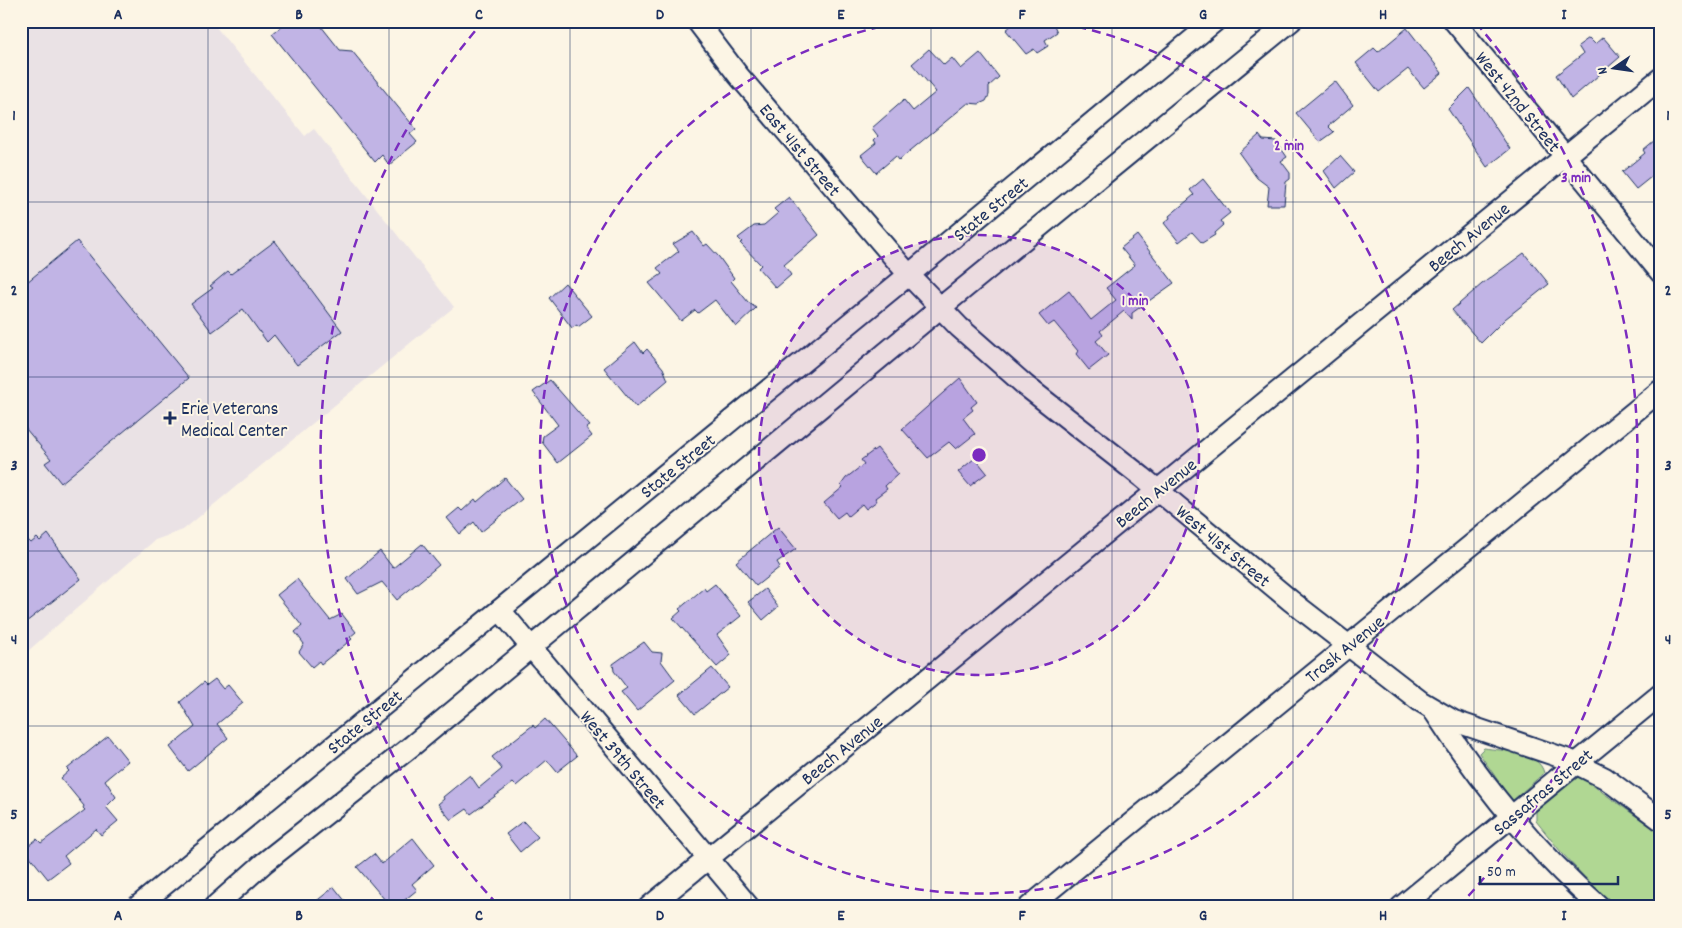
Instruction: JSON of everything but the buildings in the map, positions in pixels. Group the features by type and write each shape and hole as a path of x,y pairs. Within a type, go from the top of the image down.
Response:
{"street":[{"name":"East 41st Street","path":"697,21 738,75 909,275"},
{"name":"State Street","path":"137,907 909,275 1215,21"},
{"path":"214,907 265,862 413,745 940,308 1291,21"},
{"name":"West 42nd Street","path":"1454,21 1661,273"},
{"name":"Beech Avenue","path":"649,907 1661,78"},
{"name":"West 41st Street","path":"909,275 940,308 1026,386 1347,645 1432,708 1454,721 1575,763 1605,778 1661,820"},
{"name":"Trask Avenue","path":"1029,907 1661,390"},
{"name":"West 39th Street","path":"500,610 748,907"},
{"name":"Sassafras Street","path":"1401,907 1661,694"},
{"name":"West 41st Street","path":"1432,708 1473,769 1512,816 1568,877 1600,907"}],"shaded area":[{"name":"Erie Veterans Medical Center","path":"21,21 211,21 305,136 314,129 454,307 183,530 155,540 21,657"}],"green space":[{"path":"1484,748 1510,751 1528,756 1541,766 1544,773 1512,801 1479,753"},
{"path":"1581,777 1661,834 1661,907 1619,907 1604,898 1561,852 1536,821 1536,811 1575,778"}],"place":[{"name":"Erie Veterans Medical Center","path":"170,418"}]}
